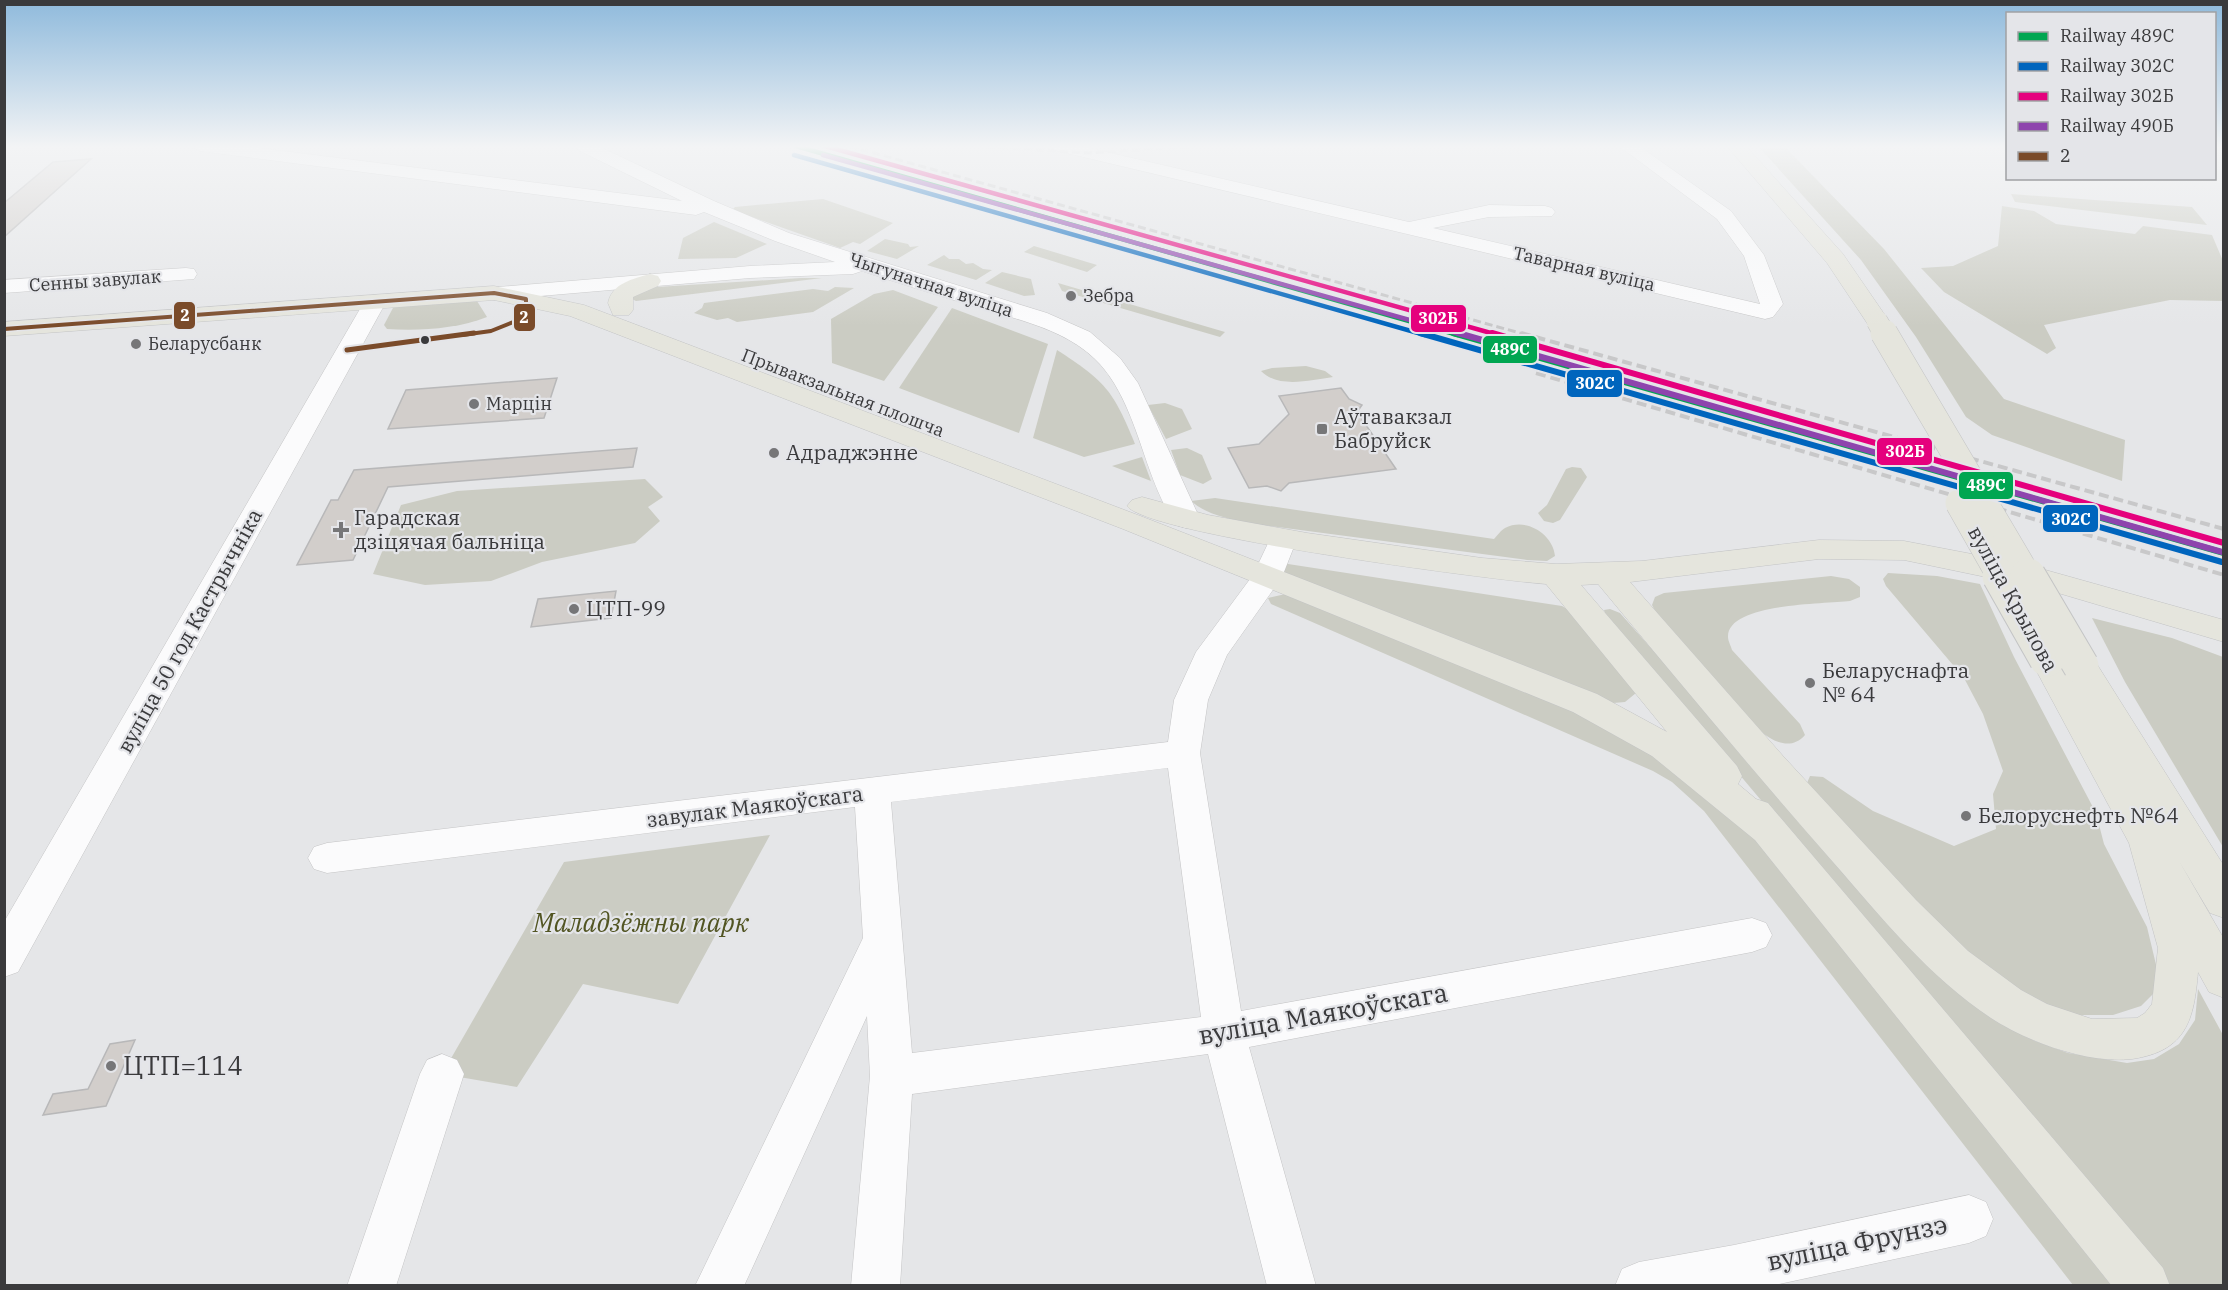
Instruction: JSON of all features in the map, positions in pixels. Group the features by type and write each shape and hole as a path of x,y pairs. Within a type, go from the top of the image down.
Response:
{"main road":[{"name":"вуліца Крылова","path":"1771,206 1866,320"},
{"name":"вуліца Крылова","path":"1789,206 1835,259 1866,320 2064,662 2189,845 2223,901"},
{"path":"621,310 618,302 621,294 629,288 650,281"},
{"name":"Прывакзальная плошча","path":"494,293 562,295 621,310 1142,506 1186,519 1276,556"},
{"name":"Прывакзальная плошча","path":"494,293 595,316 1133,523 1276,556"},
{"path":"4,329 494,293"},
{"path":"1611,580 1805,550 1850,547 1895,549 1954,558 2041,578 2223,631"},
{"path":"1276,556 1561,581 1890,564 1956,571 2047,591 2223,648"},
{"path":"1276,556 1586,703 1665,747 1768,829"},
{"path":"1611,580 1770,766 1953,964 2006,1004 2035,1020 2092,1039 2119,1041 2142,1037 2161,1027 2173,1010 2179,948 2148,842"},
{"path":"1561,581 2145,1286"},
{"name":"вуліца Крылова","path":"2064,662 2148,842 2223,979"},
{"path":"2189,845 2223,884"}],"street":[{"path":"672,206 726,213"},
{"name":"Чыгуначная вуліца","path":"711,206 781,237 1027,315 1072,332 1094,345 1131,392 1156,447 1172,495 1186,519"},
{"name":"Таварная вуліца","path":"1318,206 1765,312 1772,304 1754,255 1724,215 1712,206"},
{"path":"1408,227 1489,211 1545,212"},
{"path":"750,272 771,267 791,257 794,248 781,237"},
{"path":"494,293 750,272 873,267"},
{"name":"Сенны завулак","path":"4,287 186,274"},
{"name":"вуліца 50 год Кастрычніка","path":"4,960 375,302"},
{"path":"1276,556 1212,652 1191,700 1183,753 1224,1033 1292,1286"},
{"name":"завулак Маякоўскага","path":"327,858 1183,753"},
{"path":"872,792 892,1076 875,1286"},
{"name":"вуліца Маякоўскага","path":"892,1076 1224,1033 1752,935"},
{"path":"719,1286 882,938"},
{"path":"371,1286 442,1074"},
{"name":"вуліца Фрунзэ","path":"1639,1286 1738,1277 1969,1219"}],"green space":[{"path":"844,206 893,223 860,244 853,242 840,248 732,210 735,207"},
{"path":"1812,206 1842,206 1884,249 2004,399 2125,440 2122,481 1992,435 1966,417 1916,337 1861,260"},
{"path":"2002,206 2034,211 2056,224 2135,234 2143,226 2212,235 2223,261 2223,301 2170,300 2044,325 2056,348 2047,354 1944,292 1921,268 1953,266 1998,246"},
{"path":"2050,206 2192,207 2207,225"},
{"path":"714,222 767,244 736,258 678,259 683,238"},
{"path":"885,239 908,244 910,247 919,246 897,259 867,251"},
{"path":"1034,246 1097,265 1087,272 1024,252"},
{"path":"944,255 949,259 959,259 966,264 973,263 983,269 992,270 976,280 927,265"},
{"path":"1002,272 1031,279 1035,295 1024,296 985,283"},
{"path":"822,278 636,301 630,298 641,288"},
{"path":"1058,283 1225,332 1220,337 1062,291"},
{"path":"835,287 854,288 813,312 737,322 728,318 717,320 694,313 702,308 704,303 813,289 828,291"},
{"path":"893,290 938,307 884,381 832,363 831,319 874,294"},
{"path":"477,301 487,317 438,328 387,329 384,325 394,306"},
{"path":"952,308 1048,344 1019,433 899,388"},
{"path":"1057,350 1086,370 1106,388 1120,411 1135,444 1084,457 1033,438"},
{"path":"1306,366 1325,371 1333,377 1285,382 1268,377 1261,371 1272,368"},
{"path":"1165,403 1182,409 1192,429 1166,439 1148,405"},
{"path":"1187,448 1202,455 1212,479 1203,484 1180,475 1171,450"},
{"path":"1142,457 1151,481 1112,466"},
{"path":"1581,468 1587,477 1560,520 1553,523 1544,521 1538,513 1547,505 1566,469"},
{"path":"645,479 663,497 648,507 660,521 635,543 542,562 491,581 425,585 373,574 401,505 457,491"},
{"path":"1215,498 1494,539 1505,528 1513,525 1530,526 1549,541 1555,556 1547,561 1527,560 1247,523 1210,513 1191,501"},
{"path":"1288,564 1562,606 1574,613 1636,693 1625,702 1613,703 1285,575 1280,565"},
{"path":"1888,573 1937,576 1980,584 2014,657 2096,813 2104,844 2147,927 2158,973 2155,992 2141,1006 2113,1015 2078,1015 2046,1007 1958,948 1807,783 1810,776 1823,777 1873,811 1954,846 1996,829 1993,794 2003,771 1983,714 1964,678 1886,586 1883,579"},
{"path":"1831,576 1849,579 1860,587 1860,597 1850,601 1779,607 1760,611 1743,617 1732,626 1728,637 1732,650 1800,724 1805,735 1800,740 1788,744 1776,741 1759,730 1657,615 1652,605 1655,597 1664,593"},
{"path":"1290,593 1564,704 1648,748 1700,786 1788,869 2127,1285 2073,1285 1704,811 1672,782 1653,771 1271,604 1268,598"},
{"path":"1610,609 1620,613 1902,932 1999,1021 2035,1041 2068,1053 2127,1063 2154,1059 2179,1044 2195,1020 2198,989 2223,1035 2223,1285 2169,1285 1606,616 1604,610"},
{"path":"2092,618 2172,638 2223,657 2223,847 2125,682"},
{"name":"Маладзёжны парк","path":"770,835 678,1004 583,984 517,1087 442,1074 564,862"}],"building":[{"path":"4,206 38,206 4,237"},
{"name":"Марцін","path":"557,378 544,418 388,429 406,390"},
{"name":"Аўтавакзал Бабруйск","path":"1341,388 1349,399 1362,405 1357,412 1396,469 1289,483 1281,491 1267,486 1249,488 1228,448 1259,444 1289,414 1279,396"},
{"name":"Гарадская дзіцячая бальніца","path":"637,448 633,467 388,487 353,560 297,565 331,500 338,500 354,470"},
{"name":"ЦТП-99","path":"616,591 611,618 531,627 538,599"},
{"name":"ЦТП=114","path":"135,1040 106,1106 43,1115 53,1094 88,1089 110,1044"}],"railway":[{"path":"1065,206 1527,335"},
{"path":"1521,333 2224,529"},
{"path":"1536,373 2224,575"},
{"path":"1579,376 1801,442"}],"rail line":[{"name":"302С","path":"974,206 2222,562"},
{"name":"490Б","path":"1005,206 1596,372 2222,552"},
{"name":"489С","path":"1007,206 2224,553"},
{"name":"302Б","path":"1039,206 1598,363 2224,543"}],"transit line":[{"name":"2","path":"4,329 494,293 526,299 526,317 491,331 347,350"}],"place":[{"name":"Зебра","path":"1071,296"},
{"name":"Беларусбанк","path":"136,344"},
{"name":"Марцін","path":"474,404"},
{"name":"Аўтавакзал Бабруйск","path":"1322,429"},
{"name":"Адраджэнне","path":"774,453"},
{"name":"Гарадская дзіцячая бальніца","path":"341,530"},
{"name":"ЦТП-99","path":"574,609"},
{"name":"Беларуснафта № 64","path":"1810,683"},
{"name":"Белоруснефть №64","path":"1966,816"},
{"name":"ЦТП=114","path":"111,1066"}]}
